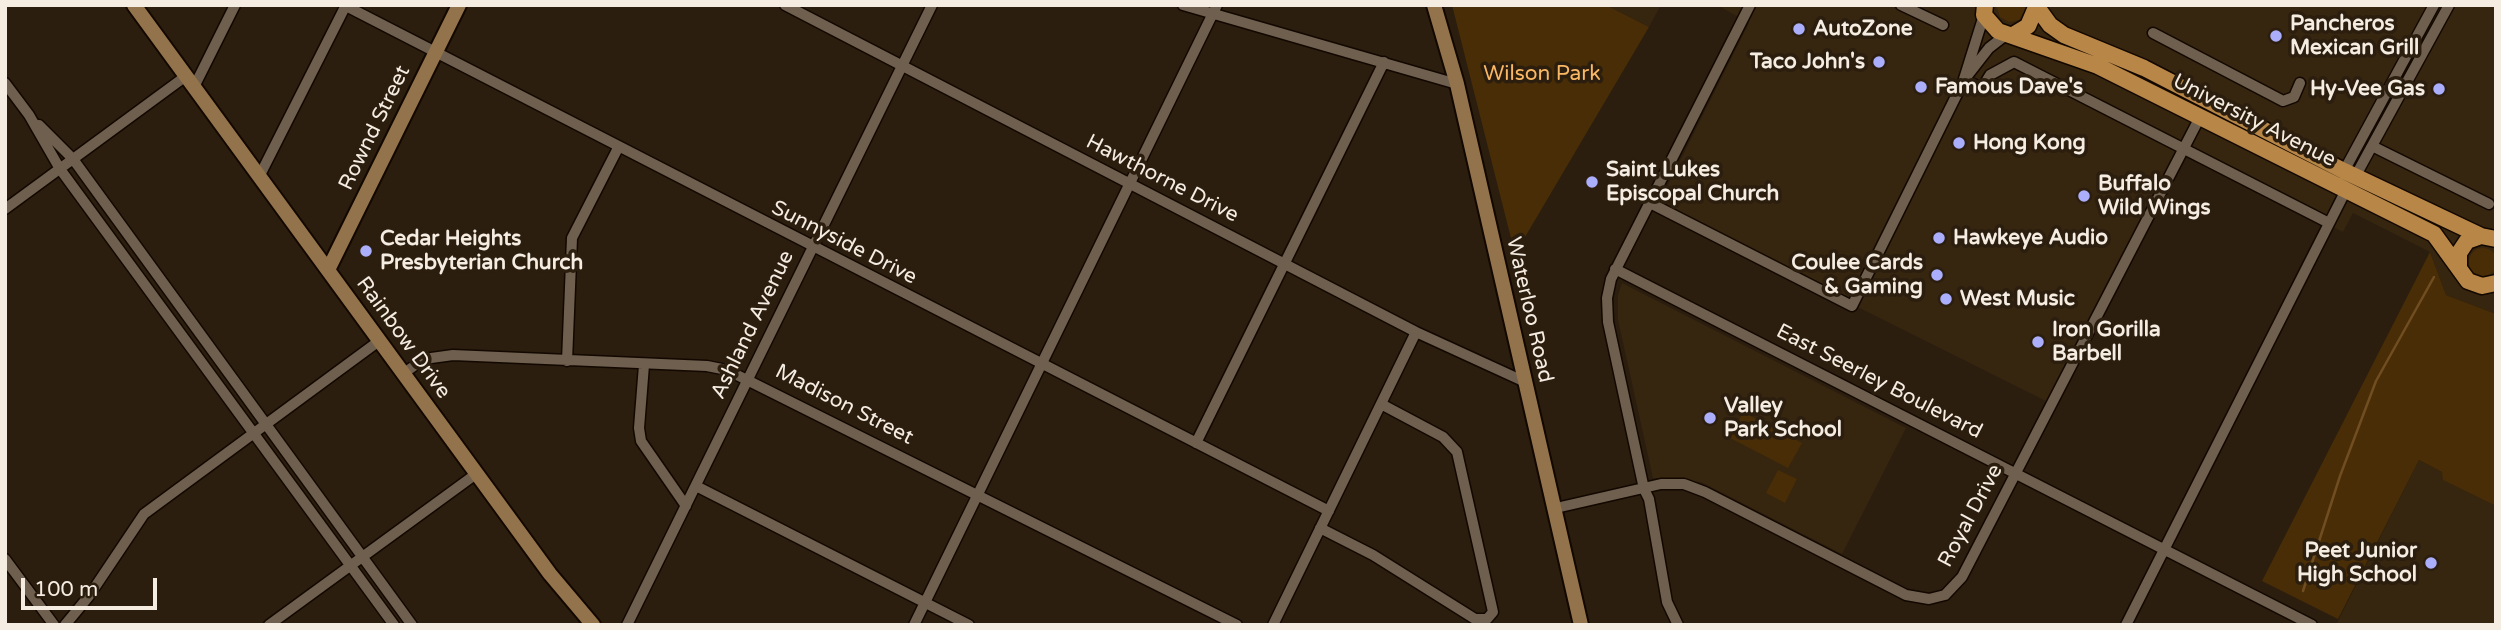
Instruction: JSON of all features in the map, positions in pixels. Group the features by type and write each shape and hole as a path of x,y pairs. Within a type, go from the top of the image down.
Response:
{"main road":[{"name":"Rainbow Drive","path":"134,5 476,474 565,594 593,625"},
{"name":"Rownd Street","path":"328,270 459,5"},
{"name":"Waterloo Road","path":"1434,5 1457,84 1581,625"},
{"name":"University Avenue","path":"2037,6 2050,25 2064,35 2144,68 2349,174 2490,235"},
{"path":"2010,34 2028,26 2037,6"},
{"name":"University Avenue","path":"1984,8 1990,25 2098,66 2345,192 2434,234 2475,285"},
{"path":"2200,117 2212,113 2248,130 2277,137"},
{"path":"2270,152 2294,155 2335,175 2349,174"},
{"path":"2459,268 2462,247 2490,235"},
{"path":"2475,285 2496,283"},
{"path":"2475,285 2496,292"}],"street":[{"path":"5,209 73,159 190,82 235,5"},
{"name":"Hawthorne Drive","path":"785,5 1416,332 1523,380"},
{"name":"Ashland Avenue","path":"627,625 932,5"},
{"path":"1183,5 1215,10 1457,84"},
{"path":"1678,625 1667,602 1649,499 1644,489 1608,322 1607,298 1615,269 1750,5"},
{"path":"1901,5 1943,25"},
{"path":"2349,174 2434,5"},
{"path":"2349,174 2374,147 2449,5"},
{"path":"259,177 345,6"},
{"name":"Sunnyside Drive","path":"345,6 618,149 1329,511"},
{"path":"1650,203 1852,306 1964,80 1984,8"},
{"path":"914,625 1215,10"},
{"path":"2153,33 2283,101 2294,97 2300,83"},
{"path":"1964,80 1989,48 2010,34"},
{"path":"1196,443 1384,62"},
{"path":"1964,80 1982,88 1990,75 2014,62 2329,223"},
{"path":"5,83 29,115 60,169 394,625"},
{"path":"29,115 73,159 412,625"},
{"name":"Royal Drive","path":"1556,508 1661,484 1694,487 1906,595 1929,599 1945,594 1958,584 2200,117"},
{"path":"2374,147 2489,204"},
{"path":"566,361 572,238 618,149"},
{"path":"2126,625 2345,192"},
{"name":"East Seerley Boulevard","path":"1615,269 2165,548 2296,621 2312,625"},
{"path":"1273,625 1416,332"},
{"path":"65,625 89,596 144,514 379,341"},
{"name":"Madison Street","path":"404,373 416,363 436,356 717,368 749,378 1237,625"},
{"path":"644,365 639,428 641,442 686,506"},
{"path":"1320,528 1373,555 1475,619 1484,621 1493,612 1457,452 1443,437 1381,404"},
{"path":"269,625 476,474"},
{"path":"695,486 969,625"},
{"path":"5,559 54,625"}],"shaded area":[{"path":"1606,5 1661,5 1649,27"},
{"path":"1717,5 2496,5 2496,314 2446,295 2430,252 2353,213 2343,232 2183,150 2052,404 1657,207 1749,23"},
{"path":"1622,283 1906,428 1842,554 1701,482 1653,478 1618,320 1618,295"},
{"name":"Peet Junior High School","path":"2419,460 2442,472 2444,480 2496,506 2496,625 2336,625"}],"green space":[{"name":"Wilson Park","path":"1452,5 1606,5 1649,27 1515,254"},
{"path":"1996,5 2026,5 2026,8 2019,20 2009,22 2000,17"},
{"path":"2483,248 2493,252 2497,262 2493,272 2483,276 2473,272 2469,262 2473,252"},
{"path":"2430,252 2446,295 2496,314 2496,506 2443,480 2442,472 2419,460 2338,619 2262,581"},
{"path":"1743,412 1802,443 1788,468 1730,438"},
{"path":"1778,470 1797,479 1785,503 1766,493"}],"waterway":[{"path":"2303,591 2340,476 2376,381 2434,277"}],"place":[{"name":"AutoZone","path":"1799,29"},
{"name":"Pancheros Mexican Grill","path":"2276,36"},
{"name":"Taco John's","path":"1879,62"},
{"name":"Famous Dave's","path":"1921,87"},
{"name":"Hy-Vee Gas","path":"2439,89"},
{"name":"Hong Kong","path":"1959,143"},
{"name":"Saint Lukes Episcopal Church","path":"1592,182"},
{"name":"Buffalo Wild Wings","path":"2084,196"},
{"name":"Hawkeye Audio","path":"1939,238"},
{"name":"Cedar Heights Presbyterian Church","path":"366,251"},
{"name":"Coulee Cards & Gaming","path":"1937,275"},
{"name":"West Music","path":"1946,299"},
{"name":"Iron Gorilla Barbell","path":"2038,342"},
{"name":"Valley Park School","path":"1710,418"},
{"name":"Peet Junior High School","path":"2431,563"}]}
